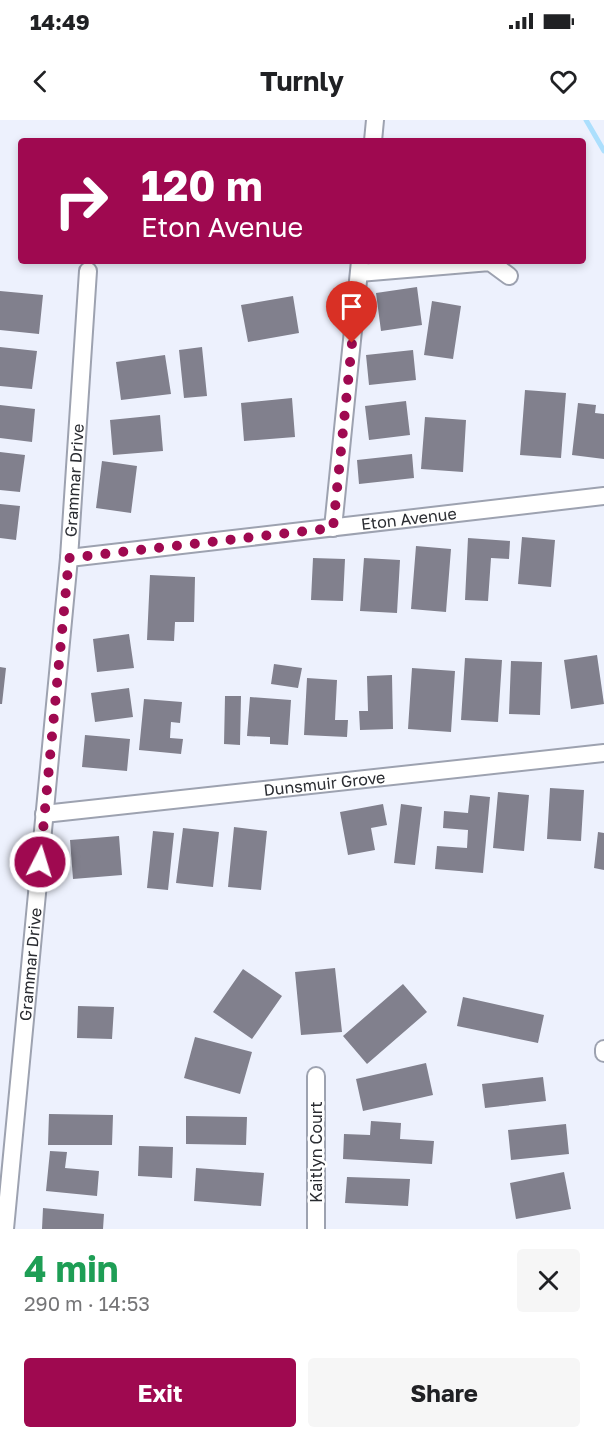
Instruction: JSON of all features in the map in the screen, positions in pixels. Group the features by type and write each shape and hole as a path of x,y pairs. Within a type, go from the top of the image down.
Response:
{"street":[{"path":"373,138 375,120"},
{"path":"333,528 359,267 438,264"},
{"path":"493,264 509,276"},
{"name":"Grammar Drive","path":"5,1229 69,558 88,271"},
{"name":"Eton Avenue","path":"69,558 604,496"},
{"name":"Dunsmuir Grove","path":"44,814 604,753"},
{"name":"Kaitlyn Court","path":"316,1076 316,1229"}],"building":[{"path":"417,287 422,325 381,331 376,293"},
{"path":"0,291 43,295 39,334 0,330"},
{"path":"293,296 299,333 248,342 241,305"},
{"path":"432,301 461,306 453,359 424,355"},
{"path":"0,347 37,351 32,389 0,386"},
{"path":"202,347 207,396 184,398 179,350"},
{"path":"413,350 416,380 369,385 366,355"},
{"path":"165,355 171,394 121,400 116,362"},
{"path":"525,390 566,393 561,458 520,455"},
{"path":"292,398 295,437 244,441 241,403"},
{"path":"406,401 410,435 369,440 365,406"},
{"path":"578,403 596,405 595,413 604,414 604,459 572,455"},
{"path":"0,405 35,409 32,442 0,438"},
{"path":"160,415 163,451 113,455 110,420"},
{"path":"425,417 466,420 463,472 421,469"},
{"path":"0,452 25,455 20,492 0,490"},
{"path":"412,454 414,478 359,484 357,460"},
{"path":"102,461 137,466 131,513 96,508"},
{"path":"0,504 20,506 16,540 0,538"},
{"path":"522,537 555,540 551,587 518,584"},
{"path":"468,538 510,541 509,559 491,558 488,601 465,600"},
{"path":"416,546 451,549 446,612 411,609"},
{"path":"313,558 345,559 343,601 311,600"},
{"path":"364,558 400,560 397,613 360,611"},
{"path":"150,575 195,577 194,622 175,622 174,641 147,640"},
{"path":"129,634 134,668 97,672 93,639"},
{"path":"597,655 604,704 571,709 564,660"},
{"path":"465,658 502,660 498,722 461,720"},
{"path":"511,661 542,662 540,715 509,714"},
{"path":"274,664 302,668 298,688 271,684"},
{"path":"0,667 6,668 2,704 0,704"},
{"path":"412,668 455,671 451,732 408,729"},
{"path":"392,675 393,729 360,730 359,711 368,711 367,676"},
{"path":"307,678 337,680 335,720 348,720 347,737 304,735"},
{"path":"129,688 133,717 95,722 91,693"},
{"path":"225,696 241,696 240,745 224,744"},
{"path":"250,697 291,700 288,745 270,744 270,737 247,736"},
{"path":"144,699 182,702 180,723 171,722 170,738 183,739 181,754 139,750"},
{"path":"85,735 130,739 127,771 82,767"},
{"path":"550,788 584,790 581,841 547,839"},
{"path":"498,792 529,795 524,851 493,848"},
{"path":"470,795 490,797 483,873 435,869 437,846 467,848 468,830 443,828 444,811 468,813"},
{"path":"383,804 387,825 371,828 375,850 348,855 340,812"},
{"path":"401,804 422,807 415,865 394,863"},
{"path":"234,827 267,831 261,890 228,887"},
{"path":"183,828 219,832 213,887 176,883"},
{"path":"153,831 174,833 168,890 147,888"},
{"path":"598,832 604,833 604,870 594,868"},
{"path":"119,836 122,875 73,879 70,840"},
{"path":"335,968 342,1032 301,1035 295,972"},
{"path":"243,969 282,996 252,1039 213,1012"},
{"path":"403,984 427,1012 367,1064 343,1036"},
{"path":"463,997 544,1015 538,1043 457,1026"},
{"path":"78,1006 114,1007 112,1039 77,1038"},
{"path":"195,1037 252,1052 240,1094 184,1078"},
{"path":"426,1063 433,1095 363,1111 356,1079"},
{"path":"543,1077 546,1101 485,1108 482,1084"},
{"path":"49,1114 113,1115 112,1145 48,1145"},
{"path":"186,1116 247,1117 246,1145 186,1144"},
{"path":"371,1121 401,1123 400,1139 434,1141 432,1164 343,1159 344,1134 370,1135"},
{"path":"566,1124 569,1154 511,1160 508,1130"},
{"path":"139,1146 173,1147 172,1178 138,1176"},
{"path":"50,1151 67,1152 65,1168 99,1171 97,1196 46,1191"},
{"path":"196,1168 264,1173 261,1206 194,1201"},
{"path":"564,1172 571,1209 516,1219 510,1183"},
{"path":"347,1177 410,1179 408,1206 345,1203"},
{"path":"43,1208 104,1214 103,1229 42,1229"}],"waterway":[{"path":"586,120 604,151"}],"route":[{"path":"40,862 69,558 333,528 352,343"}]}
